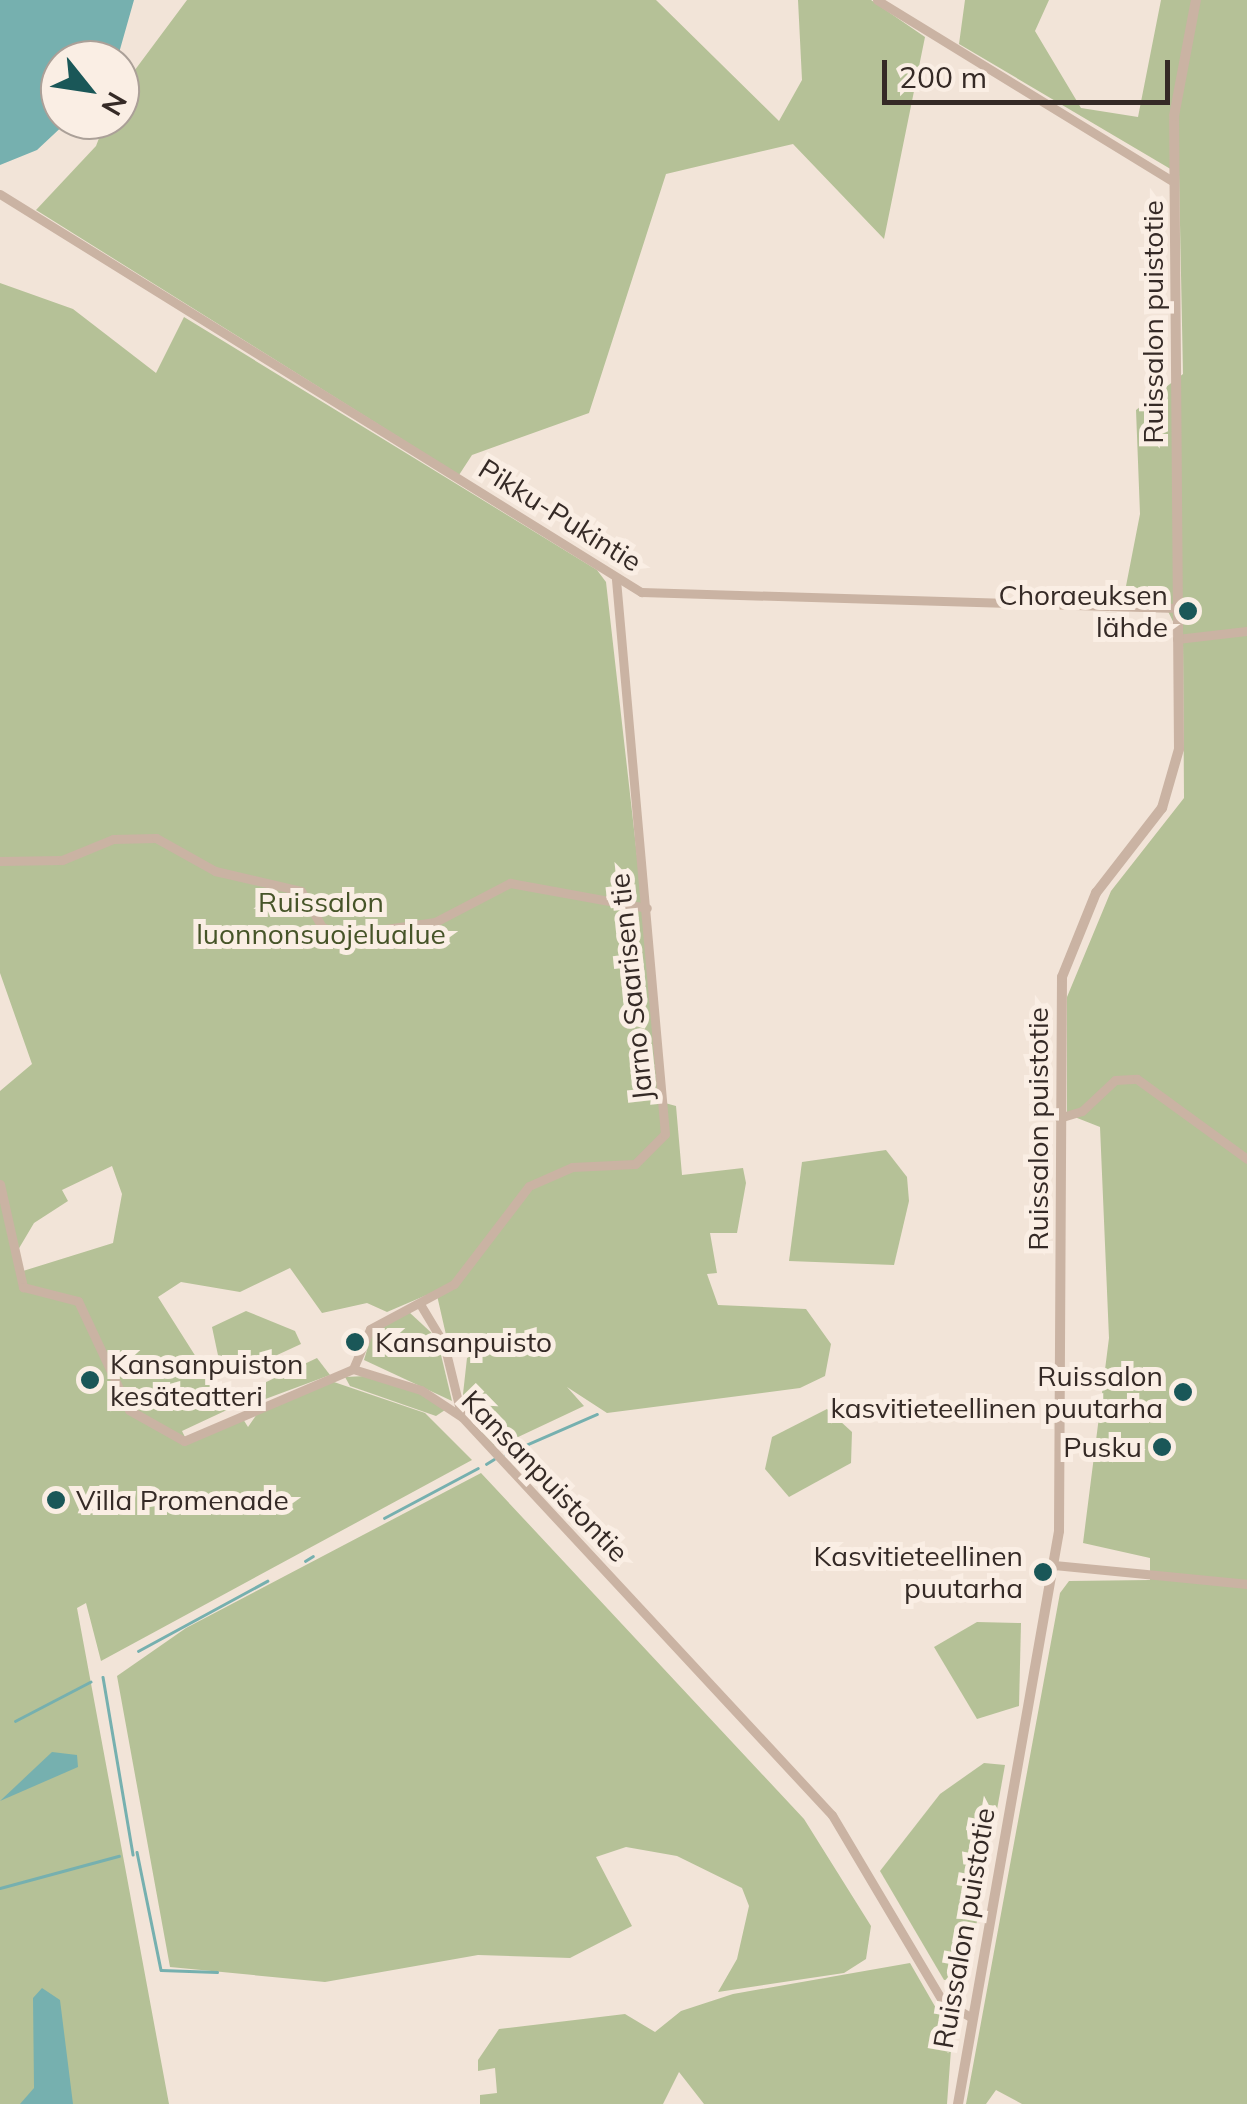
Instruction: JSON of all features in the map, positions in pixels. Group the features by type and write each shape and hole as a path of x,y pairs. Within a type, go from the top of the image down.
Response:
{"street":[{"path":"876,0 1174,182"},
{"name":"Ruissalon puistotie","path":"958,2104 970,2017 1054,1564 1062,977 1096,893 1169,794 1179,749 1174,182 1176,94 1196,0"},
{"name":"Pikku-Pukintie","path":"0,194 616,579 664,597 1177,608"},
{"name":"Jarno Saarisen tie","path":"353,1369 378,1322 420,1304 464,1274 529,1186 572,1166 636,1164 665,1134 616,579"},
{"path":"1177,638 1247,631"},
{"path":"0,862 62,860 113,838 156,838 216,871 301,891 322,927 343,935 435,922 510,882 647,908"},
{"path":"1059,1118 1082,1112 1116,1080 1137,1078 1247,1159"},
{"path":"0,1184 23,1287 73,1296 110,1356 129,1410 184,1440 353,1369"},
{"path":"420,1304 444,1344 462,1417"},
{"name":"Kansanpuistontie","path":"353,1369 422,1390 462,1417 832,1815 942,2000 970,2017"},
{"path":"1054,1564 1247,1584"}],"green space":[{"path":"187,0 656,0 779,121 802,80 798,0 871,0 925,37 884,239 793,144 666,174 589,413 472,455 459,475 36,210 98,140 140,140 140,63"},
{"path":"965,0 1049,0 1035,31 1081,108 1138,117 1161,0 1247,0 1247,2104 1022,2104 996,2090 986,2104 966,2104 1060,1593 1069,1581 1150,1580 1150,1558 1083,1543 1109,1338 1100,1127 1067,1114 1067,997 1111,891 1184,798 1183,642 1163,601 1126,586 1140,514 1136,410 1183,374 1179,174 959,44"},
{"name":"Ruissalon luonnonsuojelualue","path":"0,283 73,309 156,373 184,317 597,570 606,582 665,1103 676,1106 682,1175 743,1168 746,1183 737,1233 710,1233 717,1273 707,1274 718,1305 806,1309 831,1344 825,1376 800,1388 607,1413 567,1387 584,1406 495,1448 467,1416 463,1394 467,1358 484,1349 449,1348 436,1291 387,1312 367,1303 322,1313 290,1268 240,1292 181,1282 158,1297 229,1409 182,1431 188,1443 243,1419 248,1427 257,1414 331,1381 425,1413 472,1460 101,1661 86,1603 77,1608 169,2104 0,2104 0,1091 32,1064 0,973","holes":["112,1166 122,1194 113,1243 23,1271 18,1250 34,1223 68,1201 62,1190"]},
{"path":"886,1150 907,1177 909,1201 894,1265 789,1261 802,1162"},
{"path":"246,1311 295,1331 301,1344 262,1362 219,1360 212,1327"},
{"path":"409,1312 437,1338 452,1401 364,1360 372,1333"},
{"path":"317,1358 330,1375 244,1407 245,1392"},
{"path":"366,1376 423,1393 445,1410 436,1416 350,1386 345,1377"},
{"path":"827,1409 852,1432 851,1463 789,1497 765,1469 772,1437"},
{"path":"481,1473 804,1819 871,1926 866,1959 844,1973 718,1992 737,1959 749,1906 742,1888 677,1856 626,1847 596,1857 632,1926 570,1958 478,1955 325,1982 170,1967 117,1676 186,1628"},
{"path":"977,1622 1021,1623 1019,1706 977,1719 934,1647"},
{"path":"984,1763 1005,1765 977,1921 966,1977 944,1980 880,1871 940,1794"},
{"path":"910,1963 952,2036 947,2104 704,2104 679,2072 663,2104 480,2104 480,2095 497,2093 495,2068 478,2071 478,2060 499,2029 625,2014 655,2032 681,2011 733,1994"}],"water":[{"path":"0,0 134,0 123,40 40,40 40,140 48,140 37,150 0,165"},
{"path":"52,1752 77,1755 78,1767 0,1801"},
{"path":"42,1988 60,2000 73,2104 20,2104 34,2088 33,1998"}],"waterway":[{"path":"505,1454 597,1414"},
{"path":"486,1464 494,1459"},
{"path":"384,1518 478,1468"},
{"path":"305,1561 313,1556"},
{"path":"138,1651 267,1581"},
{"path":"103,1677 133,1854"},
{"path":"15,1721 90,1682"},
{"path":"137,1852 161,1970 217,1972"},
{"path":"0,1888 119,1856"}],"place":[{"name":"Choraeuksen lähde","path":"1188,611"},
{"name":"Kansanpuisto","path":"355,1342"},
{"name":"Kansanpuiston kesäteatteri","path":"90,1380"},
{"name":"Ruissalon kasvitieteellinen puutarha","path":"1183,1392"},
{"name":"Pusku","path":"1162,1447"},
{"name":"Villa Promenade","path":"56,1500"},
{"name":"Kasvitieteellinen puutarha","path":"1043,1572"}]}
